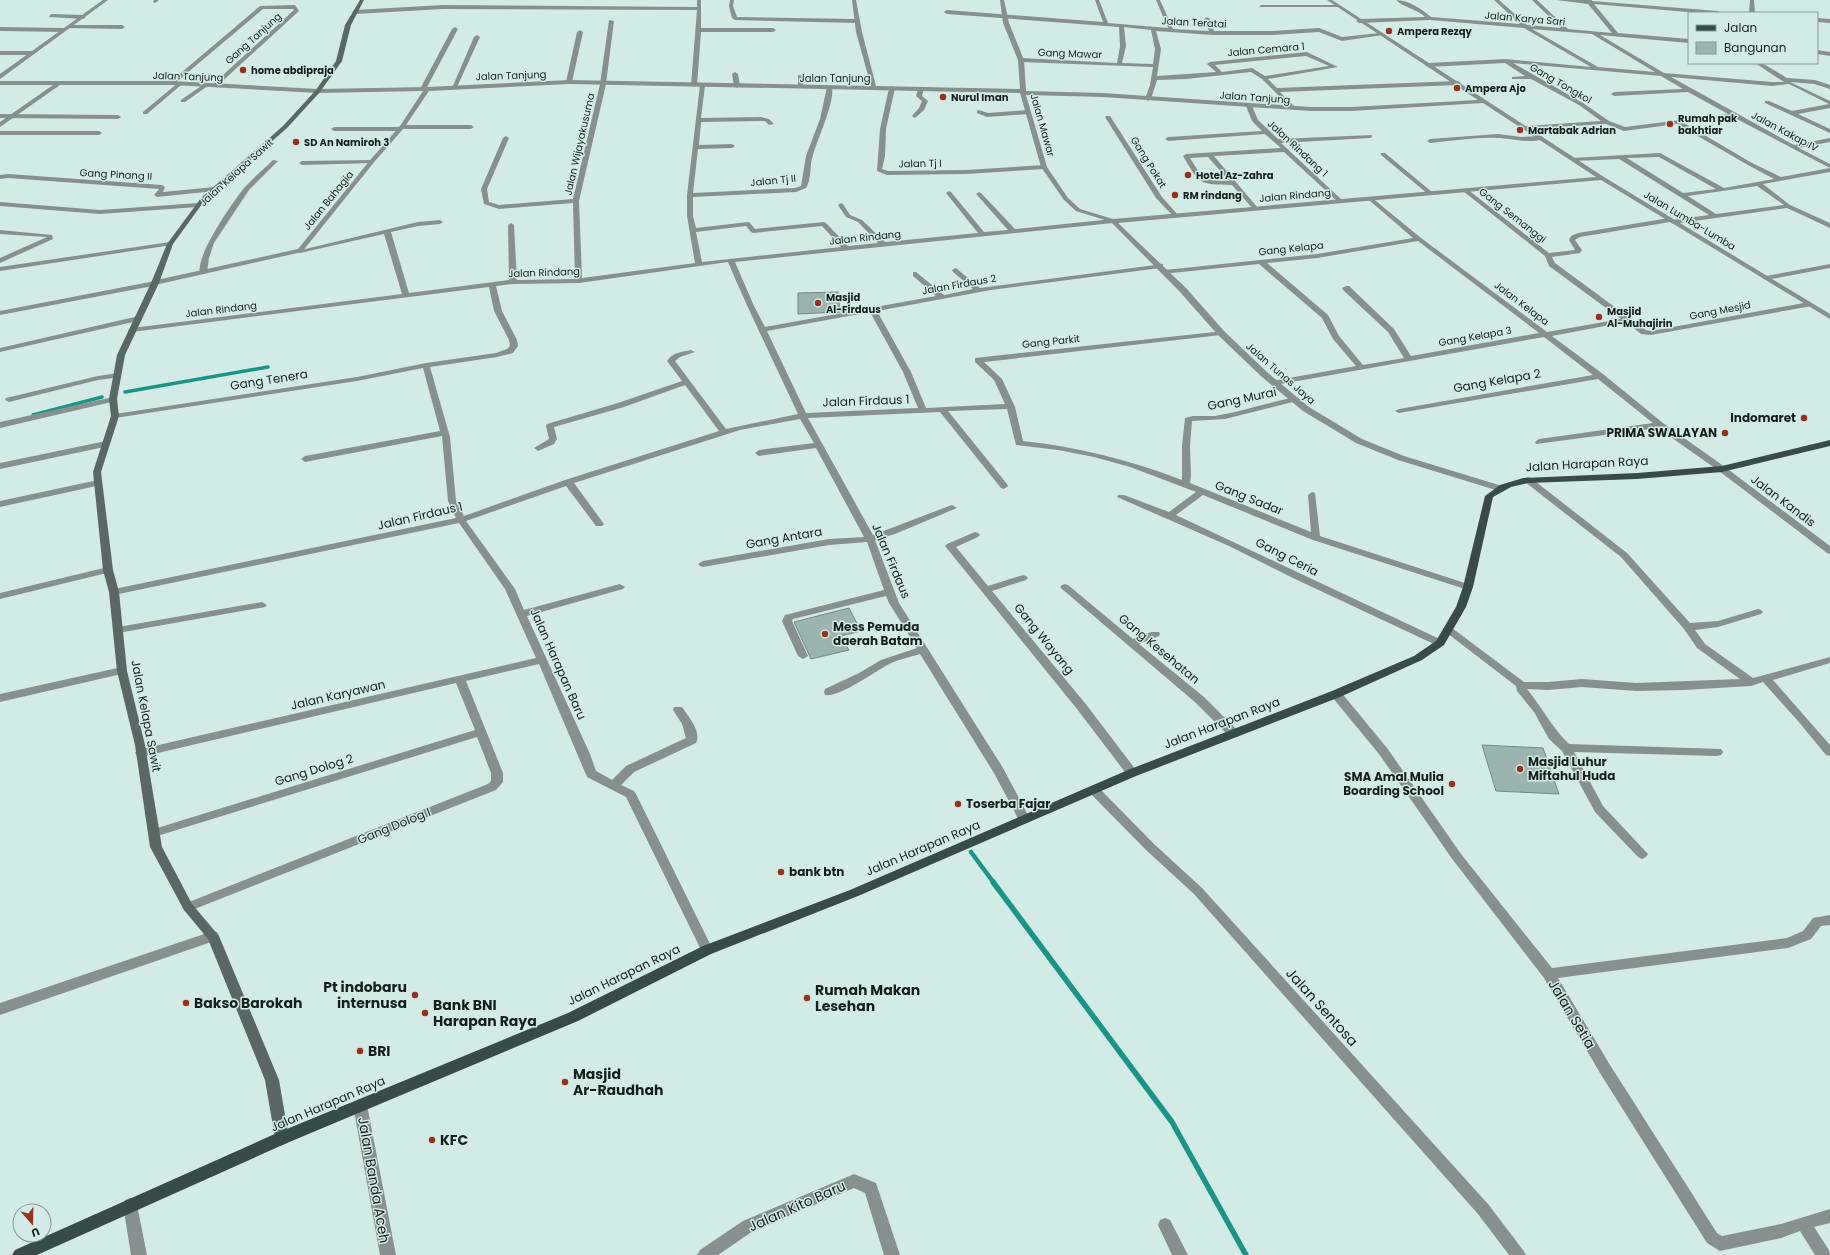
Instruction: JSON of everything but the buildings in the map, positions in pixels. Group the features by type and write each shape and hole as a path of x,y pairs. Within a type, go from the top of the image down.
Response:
{"main road":[{"name":"Jalan Kelapa Sawit","path":"282,1138 272,1080 213,936 188,907 156,848 141,753 122,671 114,592 108,570 97,472 115,416 113,398 121,355 155,283 170,244 198,205 285,127 318,91 339,62 348,25 362,0"},
{"name":"Jalan Harapan Raya","path":"20,1255 282,1138 573,1017 707,950 854,893 1132,773 1336,694 1418,658 1440,643 1461,607 1468,587 1489,496 1499,488 1516,482 1528,480 1637,476 1722,469 1830,443"}],"street":[{"path":"0,77 106,0"},
{"path":"694,85 700,9 699,0"},
{"path":"732,0 731,6 735,18 857,21"},
{"path":"854,0 857,21 874,88"},
{"name":"Jalan Mawar","path":"1002,0 1006,22 1021,60 1023,92 1044,167 1066,199 1078,210 1113,222"},
{"path":"1097,0 1106,24"},
{"path":"1158,0 1171,30"},
{"name":"Jalan Lumba-Lumba","path":"1329,0 1380,35 1485,101 1602,178 1830,317"},
{"path":"1398,0 1404,4 1421,10 1430,18"},
{"path":"1496,0 1527,28 1598,68"},
{"path":"1534,0 1567,31"},
{"path":"1558,0 1590,1 1707,12"},
{"path":"1752,0 1752,12"},
{"path":"1590,1 1617,36"},
{"path":"1261,6 1338,6"},
{"name":"Gang Tanjung","path":"172,83 209,54 262,8 295,7 297,10 214,86"},
{"path":"355,12 443,7 700,9"},
{"name":"Jalan Teratai","path":"947,12 1106,24 1153,30 1212,33 1272,33 1319,30 1324,31 1336,38 1342,39 1380,35"},
{"path":"51,16 83,17"},
{"name":"Jalan Karya Sari","path":"1359,21 1430,18 1688,42"},
{"path":"1207,19 1212,33"},
{"path":"1818,20 1830,21"},
{"name":"Jalan Wijayakusuma","path":"579,281 576,201 603,84 611,21"},
{"path":"733,30 734,22"},
{"name":"Gang Mawar","path":"1119,64 1123,46 1121,26"},
{"path":"69,27 122,27"},
{"name":"Jalan Bahagia","path":"300,251 371,162 401,128 425,89 456,29"},
{"path":"0,30 63,30"},
{"path":"698,30 773,30"},
{"path":"1148,99 1154,78 1158,50 1153,30"},
{"path":"569,82 580,32"},
{"name":"Jalan Kakap IV","path":"1593,33 1658,73 1830,166"},
{"path":"454,87 477,37"},
{"path":"1818,52 1830,54"},
{"path":"0,53 32,53"},
{"name":"Jalan Cemara 1","path":"1220,73 1210,64 1307,54 1335,67 1264,78"},
{"name":"Gang Mawar","path":"1021,60 1156,66"},
{"path":"1428,65 1505,60 1772,84 1787,82 1815,82 1830,87"},
{"name":"Gang Tongkol","path":"1505,60 1531,77 1581,104 1607,122 1624,129 1734,115"},
{"path":"1760,64 1787,82 1830,103"},
{"path":"1154,78 1186,77 1252,70 1264,78 1277,90 1293,108"},
{"path":"735,74 737,86"},
{"path":"800,76 801,87"},
{"path":"1514,78 1531,77"},
{"path":"0,125 60,82"},
{"name":"Jalan Tanjung","path":"0,83 172,83 318,91 425,89 569,82 702,86 892,88 1103,95 1293,108 1351,108 1485,101"},
{"path":"145,113 179,84"},
{"path":"1277,90 1458,84"},
{"path":"183,101 206,85"},
{"path":"699,264 693,230 690,195 702,86"},
{"name":"Jalan Tj II","path":"690,195 796,190 804,187 806,183 810,156 824,119 830,88"},
{"name":"Jalan Tj I","path":"892,88 883,129 882,156 879,170 886,173 966,172 1044,167"},
{"path":"915,116 922,109 925,101 919,96 921,89"},
{"path":"1614,94 1689,90"},
{"path":"1767,102 1830,131"},
{"name":"Jalan Rindang 1","path":"1249,106 1255,121 1340,201"},
{"path":"1793,114 1830,106"},
{"path":"979,112 987,114 1028,112"},
{"path":"0,116 118,117"},
{"name":"Gang Pokat","path":"1108,117 1159,198 1176,216"},
{"path":"698,120 761,119 767,120 771,124"},
{"name":"Gang Tongkol","path":"1526,128 1607,122"},
{"path":"1678,122 1743,160 1780,179"},
{"path":"334,129 471,127"},
{"path":"1168,139 1266,132"},
{"path":"0,133 99,133"},
{"path":"1276,141 1370,136"},
{"path":"1430,141 1498,136 1520,139 1541,138"},
{"path":"506,138 484,189 486,203 499,207 576,201"},
{"path":"1793,147 1830,140"},
{"path":"695,147 732,146"},
{"path":"1233,183 1206,182 1197,174 1186,156 1286,150"},
{"path":"1209,154 1255,208"},
{"path":"1383,154 1430,193"},
{"path":"1574,159 1660,155 1723,190"},
{"path":"1620,157 1715,216"},
{"path":"203,272 205,258 215,237 247,189 275,161"},
{"name":"Jalan Bahagia","path":"302,162 371,162"},
{"path":"1682,196 1830,170"},
{"name":"Gang Pinang II","path":"0,177 8,176 162,187 162,190 158,195 215,189"},
{"name":"Jalan Rindang","path":"132,330 513,282 579,281 731,260 1255,208 1602,178"},
{"path":"1757,183 1786,203 1788,206 1830,226"},
{"name":"Gang Semanggi","path":"1465,190 1548,255 1552,264 1627,320"},
{"path":"949,193 983,235"},
{"path":"979,194 1014,232"},
{"name":"Jalan Kelapa","path":"1371,199 1418,239 1600,376 1660,425 1722,469"},
{"path":"0,204 100,212 198,205"},
{"path":"840,205 848,216 860,221 884,245"},
{"path":"1671,221 1788,206"},
{"name":"Gang Semanggi","path":"1548,255 1578,252 1579,250 1572,240 1573,237 1578,235 1671,221"},
{"path":"0,313 155,283 404,227 440,222"},
{"name":"Jalan Tunas Jaya","path":"1113,222 1163,269 1221,333 1275,383 1306,409 1359,441 1401,458 1499,488"},
{"path":"693,230 748,224 753,231 824,224 847,249"},
{"path":"511,225 513,282"},
{"path":"387,231 406,295"},
{"path":"0,232 45,235 50,236 50,239 0,262"},
{"name":"Gang Kelapa","path":"1163,269 1318,256 1418,239"},
{"path":"0,269 170,244"},
{"name":"Jalan Firdaus","path":"731,260 750,306 763,330 803,416 870,539 889,592 998,771 1024,819"},
{"path":"1260,261 1325,317 1336,337 1361,367"},
{"path":"1766,278 1830,266"},
{"name":"Jalan Firdaus 2","path":"763,330 873,311 978,290 1163,269"},
{"path":"956,270 978,290"},
{"path":"916,274 942,297"},
{"name":"Gang Tenera","path":"115,416 357,379 426,365 497,355 510,351 514,346 513,340 498,311 492,285"},
{"path":"1346,288 1391,331 1408,358"},
{"name":"Gang Mesjid","path":"1627,320 1639,330 1651,333 1809,304"},
{"path":"873,311 893,346 918,396 923,411"},
{"path":"0,350 139,318"},
{"path":"1544,334 1627,320"},
{"name":"Gang Parkit","path":"1019,443 1010,406 998,379 978,360 1221,333"},
{"name":"Gang Kelapa 3","path":"1275,383 1544,334"},
{"path":"691,352 676,355 670,360 724,433"},
{"name":"Jalan Harapan Baru","path":"426,365 445,433 452,500 461,520 510,589 584,754 591,774 630,794 707,950"},
{"path":"9,400 98,378 118,375"},
{"name":"Gang Kelapa 2","path":"1399,411 1600,376"},
{"path":"538,448 552,442 553,439 550,426 621,405 686,382"},
{"path":"0,425 113,398"},
{"name":"Gang Murai","path":"1185,485 1187,476 1186,446 1188,420 1236,415 1294,399"},
{"name":"Jalan Firdaus 1","path":"114,592 461,520 568,482 739,428 803,416 1010,406"},
{"path":"942,409 1004,486"},
{"path":"1539,442 1660,425"},
{"path":"305,459 445,433"},
{"name":"Gang Sadar","path":"1019,443 1077,449 1202,491 1316,538 1468,587"},
{"path":"0,466 106,444"},
{"path":"759,453 819,445"},
{"name":"Jalan Kandis","path":"1722,469 1830,551"},
{"path":"1528,480 1624,555 1688,627 1701,646 1751,682"},
{"path":"568,482 599,524"},
{"path":"0,504 98,483"},
{"path":"1170,516 1202,491"},
{"path":"1312,495 1316,538"},
{"name":"Gang Ceria","path":"1121,497 1170,516 1440,643"},
{"name":"Gang Antara","path":"703,564 829,542 870,539 892,532 920,519 952,508"},
{"name":"Gang Wayang","path":"975,535 950,546 987,589 1081,706 1132,773"},
{"path":"0,596 108,570"},
{"path":"987,589 1023,578"},
{"path":"522,614 620,587"},
{"name":"Gang Kesehatan","path":"1065,587 1200,700 1234,734"},
{"path":"803,656 787,621 789,617 889,592"},
{"path":"118,630 262,605"},
{"path":"1688,627 1718,624 1758,612"},
{"path":"1448,630 1522,685 1548,686 1582,683 1636,687 1751,682 1830,660"},
{"path":"1132,643 1155,634"},
{"path":"829,692 863,676 885,662 923,649"},
{"name":"Jalan Karyawan","path":"141,753 541,660"},
{"path":"0,698 122,671"},
{"name":"Gang Dolog I","path":"188,907 492,787 497,782 497,773 460,679"},
{"path":"1766,679 1802,718 1830,752"},
{"path":"1522,685 1520,688 1538,710 1553,736 1566,748 1599,808 1642,854"},
{"name":"Jalan Setia","path":"1336,694 1384,751 1457,857 1549,974 1605,1069 1716,1242 1720,1244 1781,1231 1803,1223"},
{"path":"613,786 630,769 692,740 692,733 688,724 678,710"},
{"name":"Gang Dolog 2","path":"154,833 481,732"},
{"path":"1566,748 1717,752"},
{"name":"Jalan Sentosa","path":"1094,790 1150,847 1198,891 1483,1209 1518,1255"},
{"path":"1549,974 1788,943 1806,935 1817,922 1830,920"},
{"path":"0,1009 213,936"},
{"name":"Jalan Banda Aceh","path":"360,1105 388,1255"},
{"name":"Jalan Kito Baru","path":"706,1255 748,1226 854,1181 871,1188 892,1255"},
{"path":"130,1205 139,1255"},
{"path":"1824,1255 1803,1223 1830,1216"},
{"path":"1165,1225 1180,1255"}],"waterway":[{"path":"125,392 268,367"},
{"path":"33,415 102,397"},
{"path":"971,852 994,883"},
{"path":"993,882 1172,1122 1246,1255"}],"place":[{"name":"Ampera Rezqy","path":"1389,31"},
{"name":"home abdipraja","path":"243,70"},
{"name":"Ampera Ajo","path":"1457,88"},
{"name":"Nurul Iman","path":"943,97"},
{"name":"Rumah pak bakhtiar","path":"1670,124"},
{"name":"Martabak Adrian","path":"1520,130"},
{"name":"SD An Namiroh 3","path":"296,142"},
{"name":"Hotel Az-Zahra","path":"1188,175"},
{"name":"RM rindang","path":"1175,195"},
{"name":"Masjid Al-Firdaus","path":"818,303"},
{"name":"Masjid Al-Muhajirin","path":"1599,317"},
{"name":"Indomaret","path":"1804,418"},
{"name":"PRIMA SWALAYAN","path":"1725,433"},
{"name":"Mess Pemuda daerah Batam","path":"825,634"},
{"name":"Masjid Luhur Miftahul Huda","path":"1520,769"},
{"name":"SMA Amal Mulia Boarding School","path":"1452,784"},
{"name":"Toserba Fajar","path":"958,804"},
{"name":"bank btn","path":"781,872"},
{"name":"Pt indobaru internusa","path":"415,995"},
{"name":"Rumah Makan Lesehan","path":"807,998"},
{"name":"Bakso Barokah","path":"186,1003"},
{"name":"Bank BNI Harapan Raya","path":"425,1013"},
{"name":"BRI","path":"360,1051"},
{"name":"Masjid Ar-Raudhah","path":"565,1082"},
{"name":"KFC","path":"432,1140"}]}
